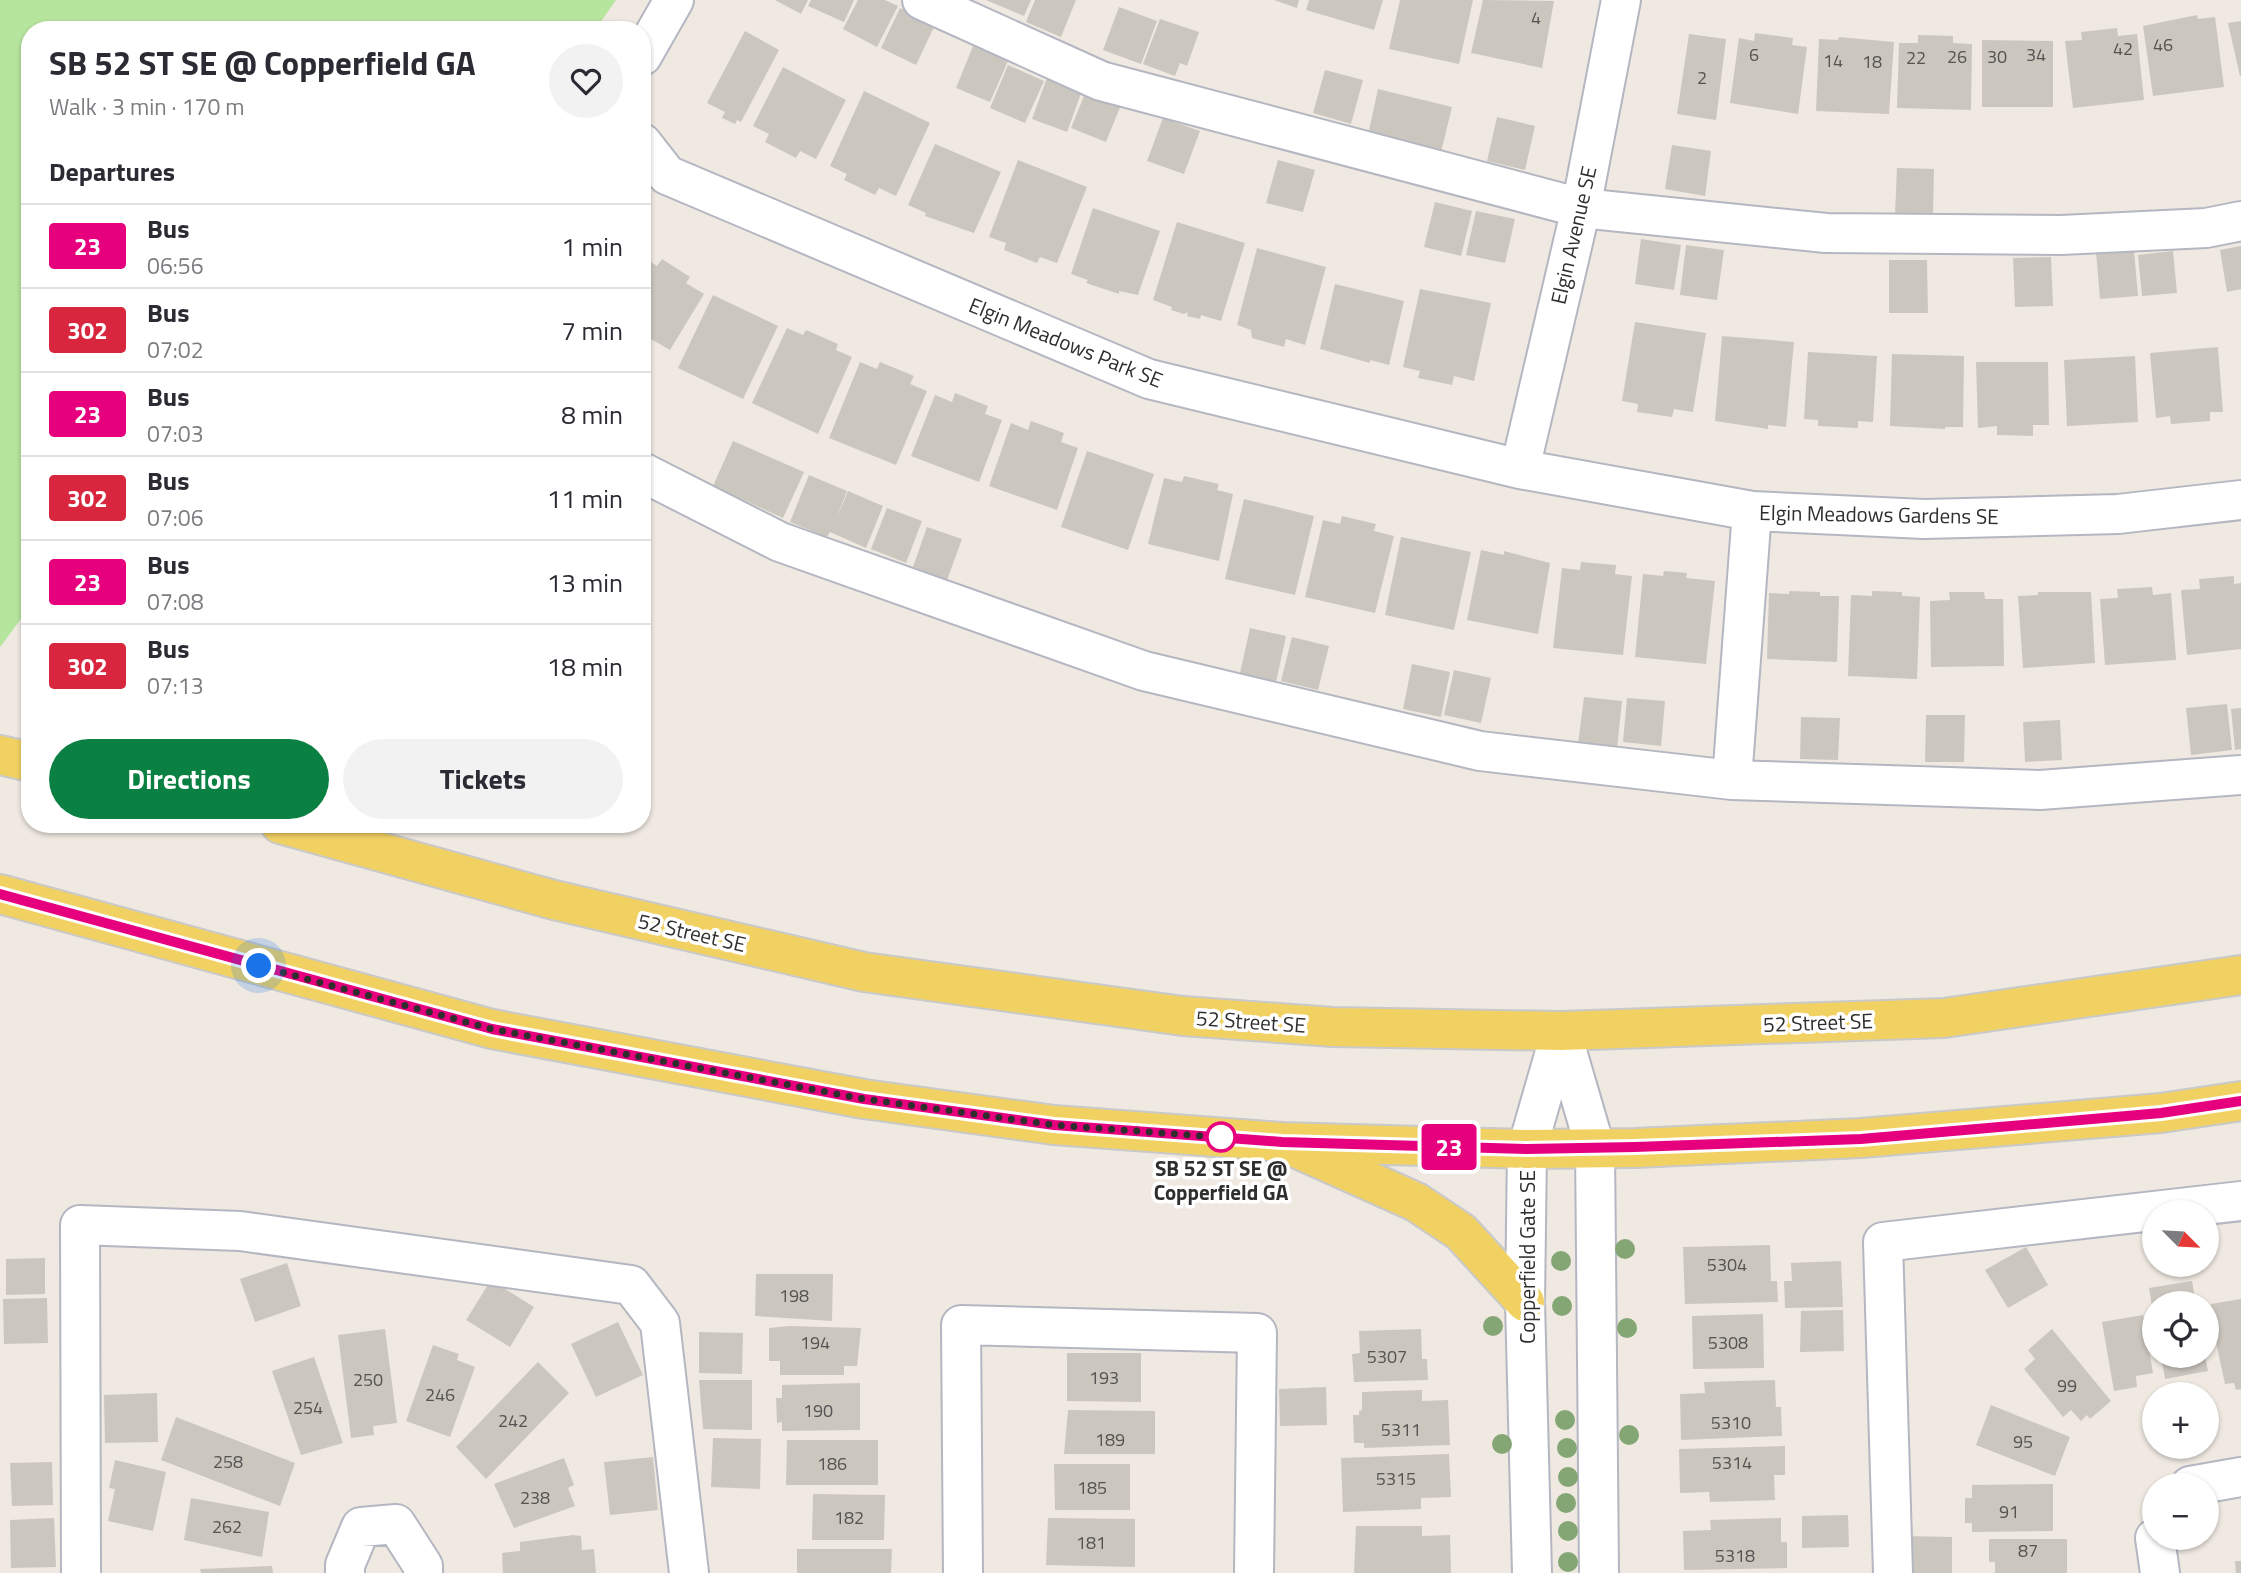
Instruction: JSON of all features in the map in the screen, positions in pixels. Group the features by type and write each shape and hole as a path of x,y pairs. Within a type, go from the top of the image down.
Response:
{"main road":[{"path":"0,755 21,760"},
{"name":"52 Street SE","path":"312,833 554,900 864,972 1184,1016 1333,1027 1561,1031 1944,1018 2241,975"},
{"path":"0,894 505,1031 864,1099 1054,1125 1282,1142 1527,1149 1861,1139 2161,1113 2241,1101"},
{"path":"1282,1142 1416,1202 1461,1233 1525,1302"}],"street":[{"path":"651,40 674,0"},
{"path":"922,0 1101,81 1581,208 1826,233 2062,235 2206,228 2241,221"},
{"name":"Elgin Avenue SE","path":"1520,469 1581,208 1621,0"},
{"name":"Elgin Meadows Park SE","path":"651,155 667,175 1149,379 1520,469"},
{"name":"Elgin Meadows Gardens SE","path":"1520,469 1752,511 1924,519 2118,514 2241,500"},
{"path":"651,477 780,542 1144,671 1480,751 1732,780 2040,790 2241,775"},
{"path":"1732,780 1752,511"},
{"path":"1561,1031 1595,1147 1599,1573"},
{"name":"Copperfield Gate SE","path":"1532,1573 1525,1302 1527,1149 1561,1031"},
{"path":"1893,1573 1883,1242 2241,1201"},
{"path":"81,1573 80,1225 240,1231 631,1285 660,1323 689,1573"},
{"path":"963,1573 961,1325 1257,1333 1254,1573"},
{"path":"2219,1481 2241,1477"},
{"path":"345,1573 345,1565 361,1527 396,1524 423,1566 423,1573"},
{"path":"2157,1550 2160,1573"}],"green space":[{"path":"0,0 616,0 601,21 21,21 21,619 0,647"}],"building":[{"path":"775,0 808,0 801,14"},
{"path":"811,0 854,0 844,22 808,6"},
{"path":"858,0 885,0 898,6 877,47 843,29"},
{"path":"986,0 1031,0 1024,16"},
{"path":"1035,0 1076,0 1061,37 1026,22"},
{"path":"1274,0 1299,0 1297,8"},
{"path":"1309,0 1383,0 1374,30 1306,10"},
{"path":"1400,0 1473,0 1459,64 1389,49"},
{"path":"1483,0 1554,1 1542,68 1471,53"},
{"path":"1119,7 1157,21 1141,64 1103,50"},
{"path":"900,8 935,25 916,65 881,48"},
{"path":"2197,15 2198,19 2215,17 2224,87 2153,96 2143,26"},
{"path":"1160,19 1199,32 1187,66 1180,63 1175,76 1143,64"},
{"path":"2241,21 2241,76 2240,76 2228,23"},
{"path":"2117,28 2118,36 2137,34 2144,100 2073,108 2065,41 2082,40 2081,32"},
{"path":"745,31 779,50 741,122 737,120 735,124 722,118 725,112 707,103"},
{"path":"1755,33 1793,38 1792,45 1807,47 1798,114 1730,103 1739,38 1754,41"},
{"path":"1689,34 1726,39 1716,120 1677,114"},
{"path":"1918,35 1953,36 1953,43 1972,44 1971,110 1897,108 1899,43 1918,43"},
{"path":"1839,37 1894,42 1889,114 1816,111 1819,39 1838,40"},
{"path":"1982,40 2053,41 2053,107 1982,107"},
{"path":"973,46 1008,61 990,102 956,88"},
{"path":"1008,65 1044,81 1025,123 990,108"},
{"path":"783,67 846,100 816,159 800,151 796,158 765,142 769,134 753,126"},
{"path":"1325,70 1363,80 1351,124 1313,113"},
{"path":"1048,75 1083,88 1067,132 1032,119"},
{"path":"1088,86 1123,100 1106,142 1071,128"},
{"path":"1378,89 1452,107 1441,152 1368,135"},
{"path":"864,91 930,123 896,196 879,188 875,195 844,180 847,174 830,166"},
{"path":"1497,117 1535,126 1525,170 1487,161"},
{"path":"1163,118 1200,131 1184,174 1147,161"},
{"path":"935,144 1001,172 974,233 925,216 926,213 908,205"},
{"path":"1672,145 1711,151 1705,196 1665,189"},
{"path":"1018,160 1087,187 1057,263 1040,257 1037,263 1004,250 1006,243 989,237"},
{"path":"1278,160 1315,170 1303,212 1266,203"},
{"path":"1897,168 1934,169 1933,215 1895,214"},
{"path":"1435,202 1472,211 1461,256 1424,247"},
{"path":"1093,208 1160,231 1138,295 1119,291 1119,294 1086,283 1088,280 1071,274"},
{"path":"1476,211 1515,219 1505,263 1466,255"},
{"path":"1177,222 1245,243 1221,321 1201,315 1200,319 1187,316 1188,312 1184,314 1171,310 1172,307 1153,300"},
{"path":"1641,239 1681,245 1674,290 1635,284"},
{"path":"1686,245 1724,250 1717,300 1680,295"},
{"path":"2241,246 2241,289 2227,292 2220,250"},
{"path":"1257,248 1326,267 1305,345 1286,339 1284,347 1252,338 1251,330 1237,325"},
{"path":"2134,250 2138,296 2100,299 2096,252"},
{"path":"2173,251 2177,293 2142,296 2138,255"},
{"path":"2051,257 2053,306 2015,307 2013,258"},
{"path":"662,259 690,277 686,283 704,294 670,350 651,339 651,262 657,266"},
{"path":"1889,260 1927,260 1928,313 1889,313"},
{"path":"1335,284 1404,301 1389,365 1370,360 1370,363 1320,349"},
{"path":"1420,289 1491,303 1474,381 1454,376 1452,385 1418,378 1420,371 1403,367"},
{"path":"713,295 778,326 743,399 678,368"},
{"path":"1635,322 1706,333 1693,412 1674,409 1672,417 1637,412 1638,404 1622,401"},
{"path":"787,328 803,335 806,330 838,344 836,350 852,357 818,434 752,403"},
{"path":"1722,336 1794,342 1786,427 1768,425 1768,429 1715,421"},
{"path":"2218,347 2223,412 2210,412 2210,421 2171,424 2170,416 2156,418 2150,353"},
{"path":"1808,352 1877,356 1873,422 1858,421 1858,428 1818,426 1818,420 1804,419"},
{"path":"1892,354 1964,356 1963,427 1945,429 1890,426"},
{"path":"2135,356 2138,422 2067,426 2064,360"},
{"path":"860,362 877,369 880,362 914,376 910,384 927,391 896,465 829,438"},
{"path":"1976,362 2048,362 2049,425 2033,425 2033,436 1997,435 1997,426 1978,428"},
{"path":"955,393 988,406 985,414 1002,420 979,482 911,456 935,395 952,402"},
{"path":"1031,421 1064,433 1061,442 1078,448 1057,510 989,486 1011,423 1028,430"},
{"path":"733,441 804,472 783,518 713,486"},
{"path":"1087,451 1154,474 1128,550 1061,527"},
{"path":"809,475 847,491 835,522 848,491 883,506 866,548 830,532 827,537 790,522"},
{"path":"1184,476 1219,484 1217,490 1233,494 1219,561 1148,544 1164,478 1182,482"},
{"path":"1244,499 1314,516 1295,595 1225,579"},
{"path":"887,508 922,521 906,563 871,549"},
{"path":"1342,516 1376,524 1374,531 1394,536 1375,613 1305,597 1323,520 1340,524"},
{"path":"927,527 962,539 947,580 913,567"},
{"path":"1401,537 1471,552 1454,630 1385,615"},
{"path":"1481,550 1504,555 1504,551 1550,563 1538,634 1467,620"},
{"path":"1581,562 1616,565 1615,574 1632,576 1623,655 1553,648 1562,568 1580,570"},
{"path":"1664,571 1687,573 1686,578 1715,581 1706,664 1635,657 1643,574 1663,576"},
{"path":"2234,576 2234,584 2241,583 2241,649 2187,655 2181,590 2200,589 2199,579"},
{"path":"2152,587 2153,595 2171,593 2176,660 2105,665 2100,599 2118,598 2117,589"},
{"path":"1789,591 1839,596 1837,662 1767,659 1769,593 1789,594"},
{"path":"1872,591 1902,592 1902,596 1920,597 1917,679 1848,676 1851,595 1872,596"},
{"path":"1949,592 1984,592 1985,599 2003,599 2004,666 1931,667 1930,601 1950,600"},
{"path":"2038,592 2091,592 2095,663 2023,668 2018,596 2038,595"},
{"path":"1250,628 1286,636 1276,682 1240,673"},
{"path":"1292,637 1329,646 1318,690 1281,681"},
{"path":"1412,664 1450,672 1441,717 1403,709"},
{"path":"1454,670 1491,678 1481,723 1444,715"},
{"path":"1584,697 1622,701 1617,749 1578,744"},
{"path":"1627,698 1665,701 1661,746 1623,742"},
{"path":"2227,704 2232,750 2191,755 2186,708"},
{"path":"2241,708 2241,749 2235,750 2231,709"},
{"path":"1926,715 1965,715 1964,762 1925,762"},
{"path":"1801,717 1840,718 1838,760 1800,759"},
{"path":"2060,720 2062,760 2025,762 2023,722"},
{"path":"1770,1245 1771,1281 1777,1281 1778,1302 1685,1304 1683,1247"},
{"path":"2026,1247 2048,1285 2008,1308 1985,1270"},
{"path":"45,1258 45,1294 6,1295 6,1259"},
{"path":"1841,1261 1843,1307 1785,1308 1784,1281 1792,1281 1791,1263"},
{"path":"287,1263 301,1306 255,1322 240,1279"},
{"path":"756,1274 833,1274 832,1321 755,1316"},
{"path":"491,1280 534,1307 510,1347 466,1320"},
{"path":"2192,1281 2194,1291 2150,1291 2149,1288"},
{"path":"47,1298 48,1343 4,1344 3,1299"},
{"path":"2241,1299 2241,1389 2236,1390 2234,1383 2225,1384 2219,1356 2219,1303"},
{"path":"1843,1310 1844,1351 1800,1352 1801,1311"},
{"path":"1763,1314 1764,1368 1693,1369 1692,1316"},
{"path":"2142,1315 2142,1368 2152,1368 2153,1373 2136,1376 2137,1387 2114,1391 2102,1322"},
{"path":"618,1322 643,1375 596,1397 571,1344"},
{"path":"769,1328 861,1328 857,1366 844,1366 844,1375 780,1375 780,1361 769,1361"},
{"path":"385,1329 397,1423 373,1426 374,1435 351,1438 338,1335"},
{"path":"1421,1329 1422,1359 1427,1359 1428,1380 1354,1382 1352,1354 1360,1353 1359,1331"},
{"path":"2052,1329 2111,1401 2090,1419 2087,1415 2081,1421 2071,1410 2063,1417 2024,1369 2035,1359 2028,1350"},
{"path":"699,1332 743,1333 742,1374 699,1373"},
{"path":"433,1345 459,1354 457,1360 475,1367 450,1437 406,1421"},
{"path":"1067,1353 1141,1353 1141,1402 1067,1401"},
{"path":"314,1357 343,1443 301,1455 272,1371"},
{"path":"538,1362 569,1393 486,1479 456,1447"},
{"path":"2163,1368 2207,1368 2208,1371 2165,1379"},
{"path":"699,1380 752,1380 752,1430 703,1429"},
{"path":"1775,1380 1776,1407 1781,1407 1782,1436 1681,1440 1680,1394 1705,1393 1704,1382"},
{"path":"860,1383 860,1430 782,1431 782,1422 777,1423 776,1398 782,1398 782,1385"},
{"path":"1326,1387 1327,1425 1280,1426 1279,1389"},
{"path":"1422,1390 1422,1401 1448,1400 1450,1445 1364,1448 1364,1443 1354,1443 1353,1415 1359,1415 1362,1410 1362,1392"},
{"path":"157,1393 158,1442 105,1443 104,1395"},
{"path":"1991,1405 2070,1437 2055,1476 1976,1445"},
{"path":"1068,1410 1155,1411 1155,1454 1064,1454"},
{"path":"176,1417 295,1463 280,1506 161,1460"},
{"path":"713,1438 761,1439 760,1489 711,1487"},
{"path":"787,1440 878,1440 878,1485 786,1485"},
{"path":"1785,1446 1785,1475 1774,1475 1775,1500 1710,1502 1709,1492 1680,1493 1679,1449"},
{"path":"1449,1454 1451,1497 1421,1498 1421,1509 1343,1512 1341,1458"},
{"path":"653,1457 658,1510 610,1515 604,1462"},
{"path":"564,1458 574,1485 568,1488 575,1506 514,1528 494,1484"},
{"path":"115,1460 166,1472 153,1531 108,1521 115,1489 109,1488"},
{"path":"52,1462 53,1505 12,1506 10,1463"},
{"path":"1054,1464 1130,1464 1130,1510 1055,1510"},
{"path":"2053,1484 2053,1531 1972,1532 1972,1523 1965,1523 1965,1498 1972,1498 1972,1485"},
{"path":"813,1494 885,1495 884,1540 812,1540"},
{"path":"191,1498 269,1512 262,1557 184,1540"},
{"path":"1848,1515 1849,1547 1802,1548 1802,1516"},
{"path":"54,1518 56,1567 11,1568 10,1520"},
{"path":"1048,1518 1135,1519 1135,1567 1046,1565"},
{"path":"1781,1518 1781,1542 1787,1542 1787,1568 1684,1570 1683,1531 1711,1530 1710,1520"},
{"path":"1356,1526 1422,1526 1422,1536 1450,1535 1451,1573 1354,1573"},
{"path":"581,1536 582,1550 594,1549 596,1573 503,1573 502,1553 520,1551 520,1542"},
{"path":"1907,1536 1952,1537 1952,1573 1906,1573"},
{"path":"1989,1539 2067,1539 2067,1573 1995,1573 1995,1562 1989,1562"},
{"path":"797,1549 892,1549 891,1573 797,1573"},
{"path":"2235,1561 2241,1561 2241,1573 2236,1573"},
{"path":"272,1566 273,1573 201,1573 200,1569"}],"bus line":[{"name":"23","path":"0,894 492,1029 864,1099 1054,1125 1282,1142 1527,1149 1635,1147 1861,1139 2161,1113 2241,1101"}],"place":[{"name":"SB 52 ST SE @ Copperfield GA","path":"1221,1137"}],"route":[{"path":"259,966 492,1029 864,1099 1054,1125 1231,1138 1221,1137"}]}
